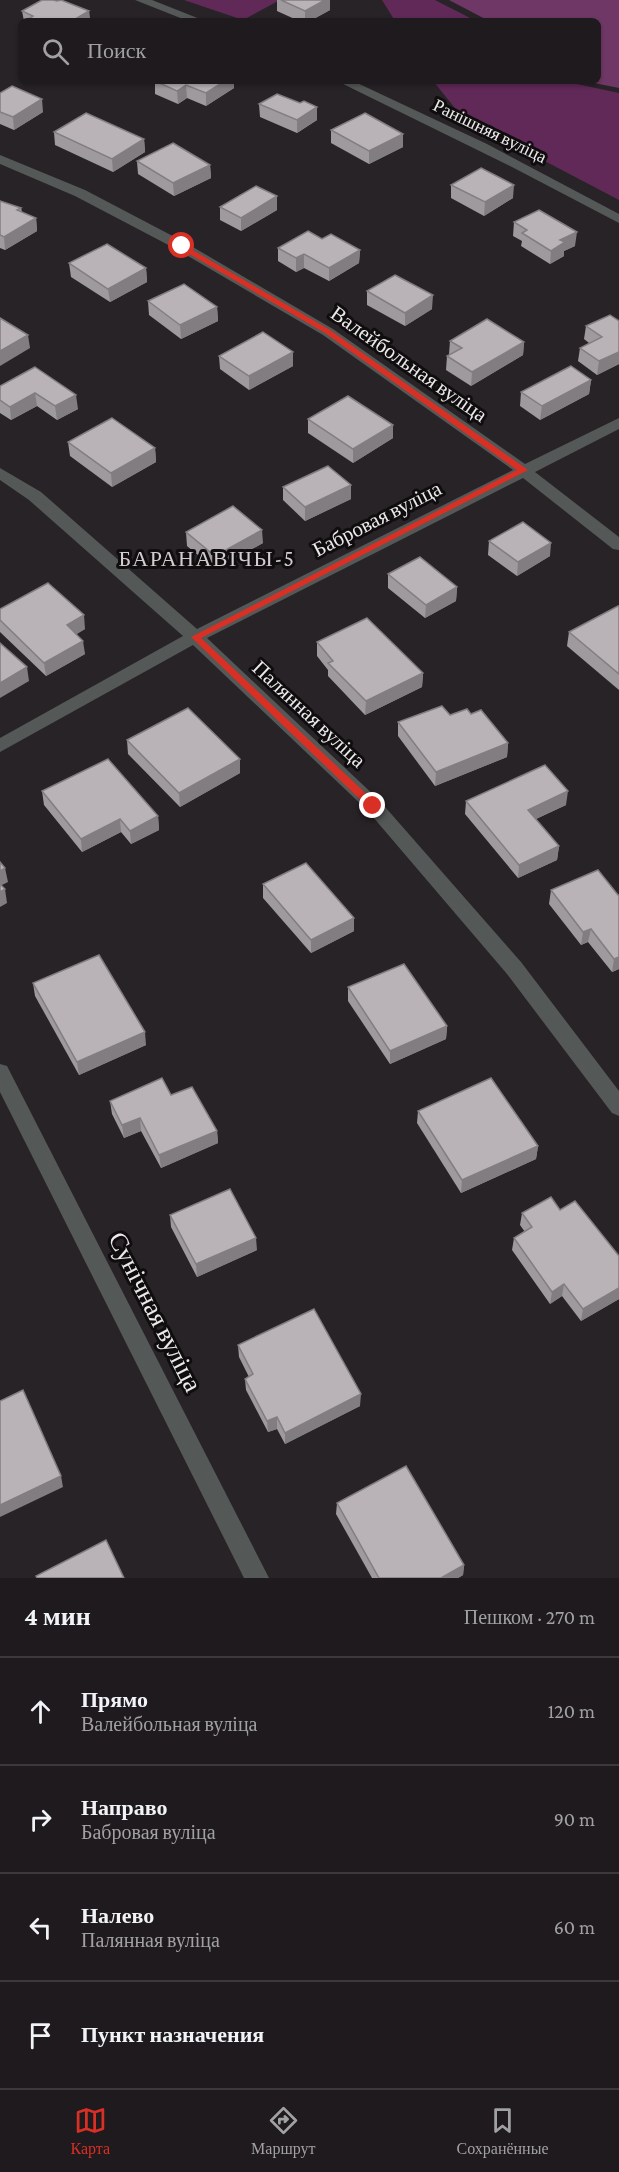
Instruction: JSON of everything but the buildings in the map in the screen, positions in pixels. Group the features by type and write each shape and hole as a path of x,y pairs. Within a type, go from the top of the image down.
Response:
{"street":[{"path":"141,0 191,18"},
{"name":"Ранішняя вуліца","path":"350,84 443,126 560,185 619,219"},
{"name":"Валейбольная вуліца","path":"0,159 100,203 182,246 328,332 523,470 619,545"},
{"name":"Бабровая вуліца","path":"0,746 195,637 619,423"},
{"name":"Палянная вуліца","path":"0,472 35,496 195,637 373,806 514,968 619,1107"},
{"name":"Сунічная вуліца","path":"0,1072 257,1578"}],"shaded area":[{"path":"184,0 280,0 247,18 237,18"},
{"path":"382,0 435,0 470,18 393,18"},
{"path":"449,0 619,0 619,88 599,84 601,84 601,18 483,18"},
{"path":"435,84 577,84 619,93 619,200 463,118"}],"district":[{"name":"БАРАНАВІЧЫ-5","path":"207,558"}],"route":[{"path":"182,246 328,332 523,470 195,637 373,806"}]}
